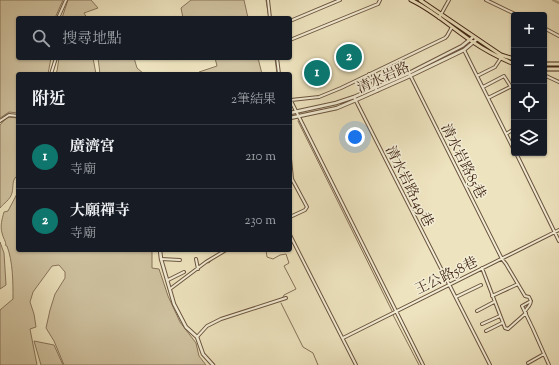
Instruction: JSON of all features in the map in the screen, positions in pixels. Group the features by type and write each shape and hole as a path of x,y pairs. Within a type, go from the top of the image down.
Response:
{"main road":[{"path":"412,0 501,55 511,59"},
{"path":"420,0 474,43 511,63"},
{"path":"547,64 559,64"},
{"path":"547,69 559,69"}],"street":[{"path":"59,16 66,0"},
{"path":"268,0 270,16"},
{"path":"292,20 340,0"},
{"path":"292,39 378,4 380,0"},
{"path":"440,16 449,0"},
{"path":"486,0 511,12"},
{"path":"292,100 319,97 445,38 452,27"},
{"path":"547,30 559,36"},
{"name":"清水岩路","path":"292,113 336,103 354,97 409,73 462,46 473,37"},
{"name":"清水岩路","path":"292,118 337,108 356,100 464,50 477,39"},
{"path":"464,50 511,144"},
{"path":"478,76 495,68 501,58"},
{"path":"52,72 55,60"},
{"path":"277,60 279,72"},
{"name":"清水岩路85巷","path":"409,73 502,259 525,296 529,297 531,301"},
{"path":"369,74 377,91"},
{"path":"483,87 504,76 511,86 488,98"},
{"path":"547,76 559,82"},
{"name":"清水岩路149巷","path":"354,97 490,365"},
{"path":"292,104 423,365"},
{"path":"0,121 9,114 16,116"},
{"path":"506,134 511,131"},
{"path":"517,156 559,241"},
{"path":"292,179 307,207 305,210 292,216"},
{"name":"王公路58巷","path":"343,338 559,230"},
{"path":"292,239 356,365"},
{"path":"160,252 166,281 174,304 186,328 197,337 203,354 213,365"},
{"path":"170,290 206,262 223,252"},
{"path":"161,259 180,260"},
{"path":"196,259 198,269"},
{"path":"482,268 505,328 508,329 526,312 531,301"},
{"path":"166,281 184,272"},
{"path":"492,296 518,284"},
{"path":"456,297 481,285"},
{"path":"197,337 207,326 221,319 286,298"},
{"path":"531,301 522,306 526,312 548,365"},
{"path":"477,311 494,302"},
{"path":"482,324 500,316"},
{"path":"486,331 503,323"},
{"path":"528,363 544,354"}],"shaded area":[{"path":"0,0 63,0 56,16 16,16 16,60 51,60 48,72 16,72 16,113 9,112 0,118"},
{"path":"68,0 91,0 98,8 84,13 86,16 63,16"},
{"path":"191,0 244,0 248,16 183,16 181,8"},
{"path":"59,60 93,60 96,72 56,72"},
{"path":"98,60 135,60 137,68 142,72 100,72"},
{"path":"216,60 258,60 262,72 199,72 217,66"},
{"path":"7,117 16,118 16,177 11,195 0,208 0,125"},
{"path":"16,196 16,252 152,252 152,268 159,269 168,296 180,322 196,343 199,356 206,365 64,365 54,341 46,328 55,294 65,278 65,272 59,265 52,266 33,292 30,302 36,327 30,329 37,365 0,365 0,310 13,299 12,265 1,230 4,212 8,211"},
{"path":"0,242 4,253 6,285 0,289"},
{"path":"34,341 54,345 63,365 41,365"}],"waterway":[{"path":"266,0 269,16"},
{"path":"553,0 559,3"},
{"path":"275,60 277,72"},
{"path":"298,121 392,311"},
{"path":"266,252 267,257 273,259 280,255 286,254 289,263 284,266 296,289 284,295 282,299"},
{"path":"209,263 212,259"},
{"path":"281,303 303,347 313,353 318,365"},
{"path":"393,315 419,365"}],"place":[{"name":"大願禪寺","path":"349,57"},
{"name":"廣濟宮","path":"317,73"}]}
